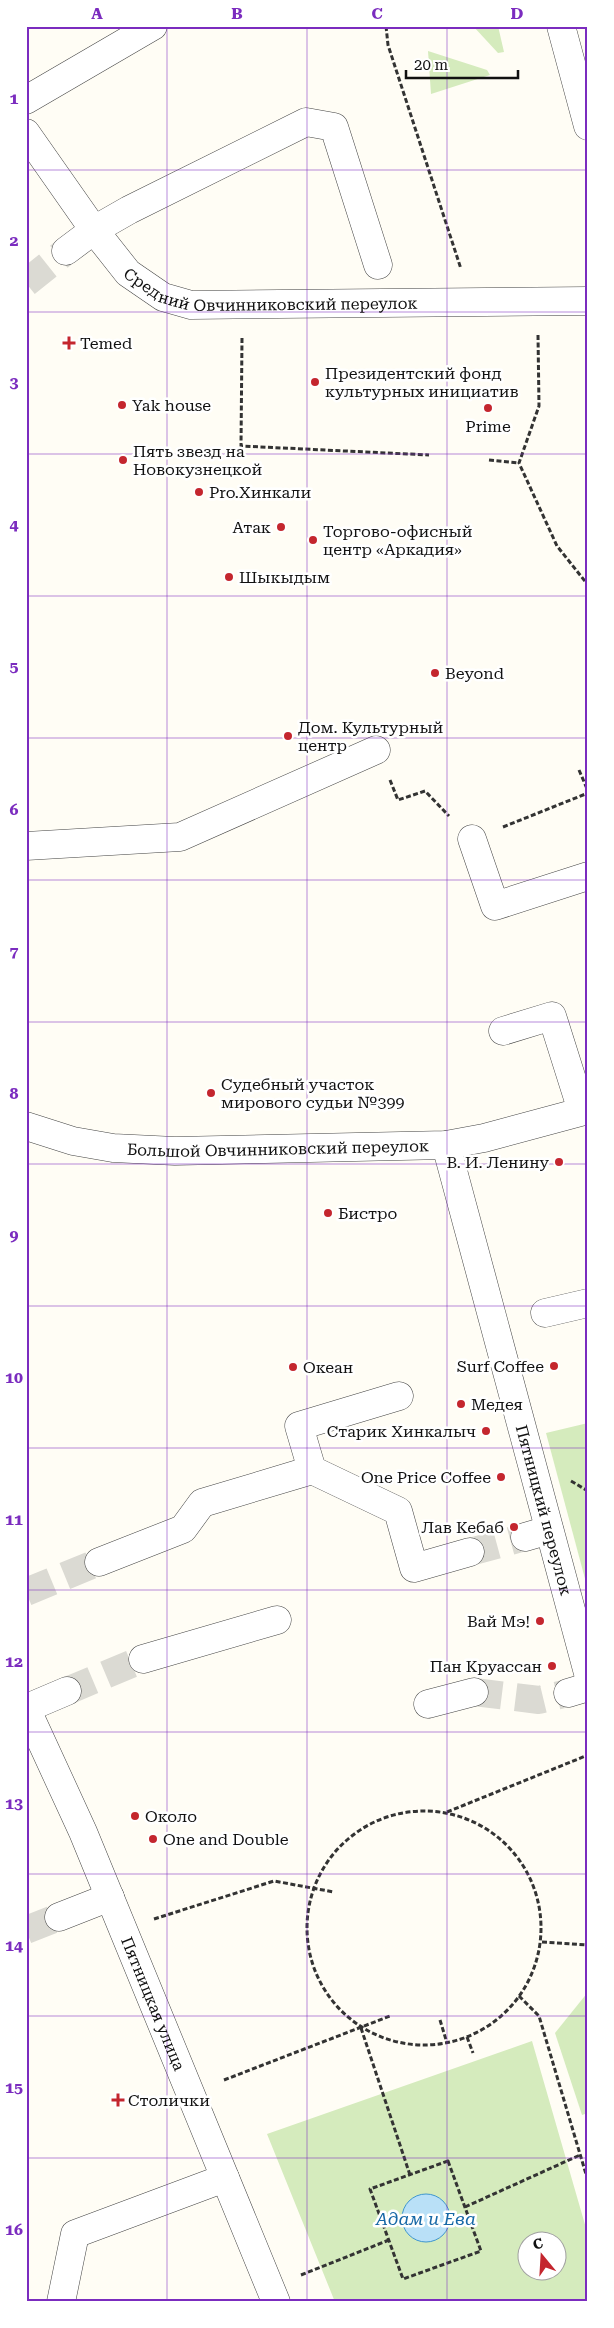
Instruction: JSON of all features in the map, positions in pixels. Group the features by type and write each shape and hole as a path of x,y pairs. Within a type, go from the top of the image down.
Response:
{"street":[{"path":"26,100 154,26"},
{"path":"561,26 588,126"},
{"path":"66,251 94,230 129,210 306,122 334,127 378,265"},
{"name":"Средний Овчинниковский переулок","path":"26,133 94,230 128,273 162,296 191,305 473,303 588,300"},
{"path":"26,846 180,837 376,750"},
{"path":"472,839 495,906 588,876"},
{"path":"504,1031 552,1016 585,1111"},
{"name":"Большой Овчинниковский переулок","path":"26,1126 73,1141 113,1148 175,1151 446,1145 484,1138 585,1111"},
{"name":"Пятницкий переулок","path":"446,1145 537,1533 588,1673"},
{"path":"545,1313 588,1303"},
{"path":"312,1470 299,1426 399,1396"},
{"path":"99,1562 183,1529 202,1504 312,1470 398,1511 414,1568 470,1552"},
{"path":"144,1659 277,1620"},
{"path":"26,1708 68,1691"},
{"path":"428,1704 474,1692"},
{"name":"Пятницкая улица","path":"26,1708 83,1832 276,2302"},
{"path":"59,1917 110,1897"},
{"path":"62,2302 75,2234 225,2178"}],"path":[{"path":"386,26 388,45 473,303"},
{"path":"538,302 539,406 519,463 557,546 588,584"},
{"path":"244,304 241,446 429,454"},
{"path":"489,460 519,463"},
{"path":"376,750 398,800 425,791 472,839 588,792 579,770"},
{"path":"446,1812 588,1755"},
{"path":"413,1810 446,1812 489,1828 521,1860 540,1900 542,1942 529,1982 503,2015 467,2037 447,2043 422,2046 390,2040 361,2027 340,2010 324,1989 313,1966 307,1940 308,1913 314,1887 329,1858 353,1834 381,1818 413,1810"},
{"path":"154,1919 274,1881 334,1892"},
{"path":"542,1942 588,1945"},
{"path":"518,1996 539,2016 588,2181"},
{"path":"224,2080 390,2016"},
{"path":"440,2020 447,2043"},
{"path":"361,2027 410,2175"},
{"path":"467,2037 473,2053"},
{"path":"465,2207 580,2155"},
{"path":"448,2161 481,2251 403,2279 370,2189 410,2175 448,2161"},
{"path":"302,2275 389,2240"}],"green space":[{"path":"473,26 498,26 504,52 498,53"},
{"path":"428,51 487,70 490,75 431,94"},
{"path":"588,1423 588,1590 546,1433"},
{"path":"588,1992 588,2113 582,2115 555,2033"},
{"path":"532,2041 588,2235 588,2302 335,2302 267,2134"}],"water":[{"name":"Адам и Ева","path":"426,2194 435,2196 443,2201 448,2209 450,2218 448,2227 443,2235 435,2240 426,2242 417,2240 409,2235 404,2227 402,2218 404,2209 409,2201 417,2196"}],"tunnel":[{"path":"26,283 66,251"},
{"path":"470,1552 525,1537"},
{"path":"26,1592 99,1562"},
{"path":"67,1691 143,1659"},
{"path":"474,1692 539,1700 568,1693"},
{"path":"26,1930 59,1917"}],"place":[{"name":"Temed","path":"69,343"},
{"name":"Президентский фонд культурных инициатив","path":"315,382"},
{"name":"Yak house","path":"122,405"},
{"name":"Prime","path":"488,408"},
{"name":"Пять звезд на Новокузнецкой","path":"123,460"},
{"name":"Pro.Хинкали","path":"199,492"},
{"name":"Атак","path":"281,527"},
{"name":"Торгово-офисный центр «Аркадия»","path":"313,540"},
{"name":"Шыкыдым","path":"229,577"},
{"name":"Beyond","path":"435,673"},
{"name":"Дом. Культурный центр","path":"288,736"},
{"name":"Судебный участок мирового судьи №399","path":"211,1093"},
{"name":"В. И. Ленину","path":"559,1162"},
{"name":"Бистро","path":"328,1213"},
{"name":"Surf Coffee","path":"554,1366"},
{"name":"Океан","path":"293,1367"},
{"name":"Медея","path":"461,1404"},
{"name":"Старик Хинкалыч","path":"486,1431"},
{"name":"One Price Coffee","path":"501,1477"},
{"name":"Лав Кебаб","path":"514,1527"},
{"name":"Вай Мэ!","path":"540,1621"},
{"name":"Пан Круассан","path":"552,1666"},
{"name":"Около","path":"135,1816"},
{"name":"One and Double","path":"153,1839"},
{"name":"Столички","path":"118,2100"}]}
